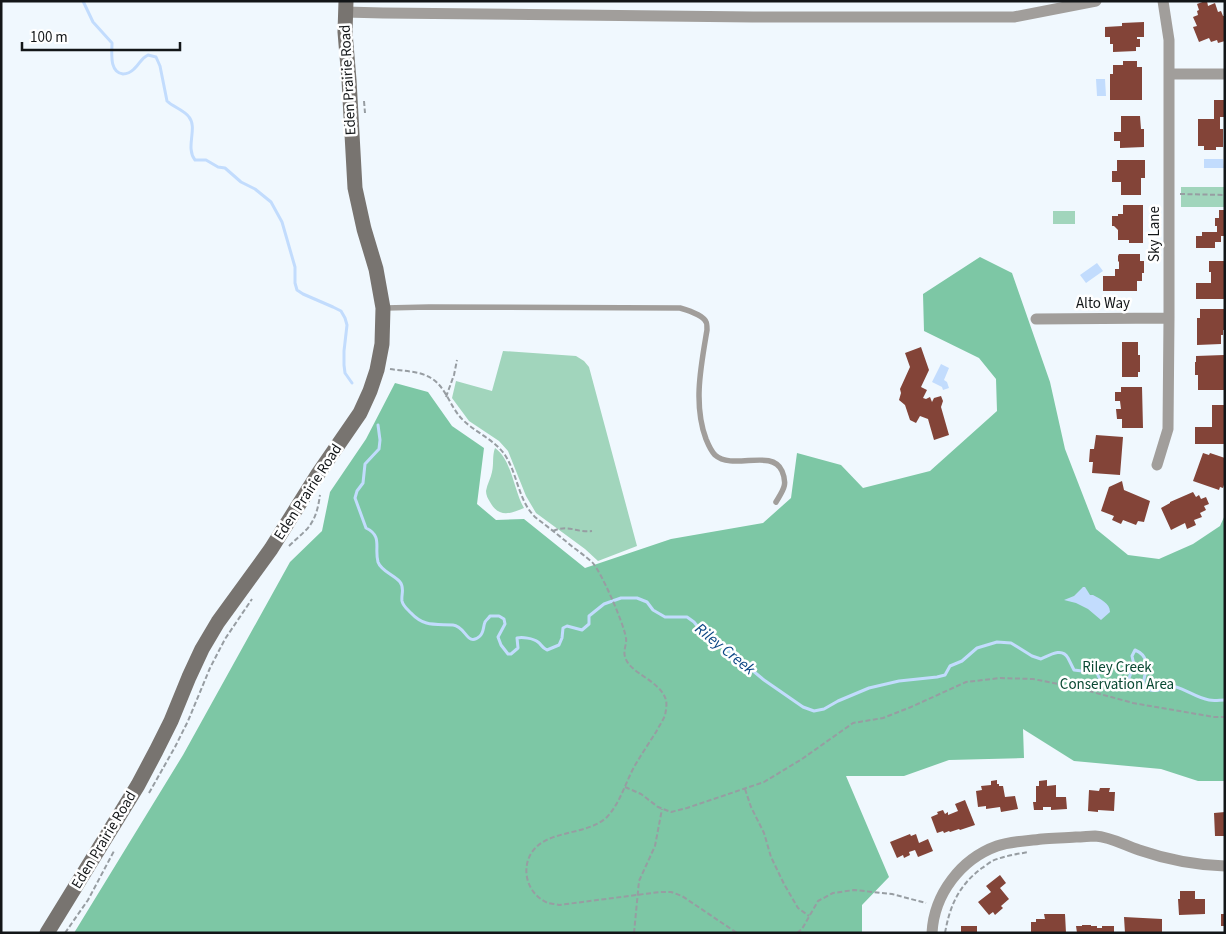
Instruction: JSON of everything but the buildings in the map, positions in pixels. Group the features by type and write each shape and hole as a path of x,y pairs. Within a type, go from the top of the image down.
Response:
{"street":[{"path":"346,6 383,13 753,17 1009,17 1096,1"},
{"name":"Sky Lane","path":"1157,465 1168,429 1169,40 1163,1"},
{"name":"Eden Prairie Road","path":"47,933 138,785 171,720 196,663 218,622 271,549 318,474 360,413 370,392 382,344 383,308 376,269 354,188 350,80 345,32 346,6"},
{"path":"1169,74 1225,74"},
{"name":"Alto Way","path":"1036,319 1169,318"},
{"path":"932,933 937,907 942,894 953,878 965,864 981,853 998,846 1059,837 1095,836 1111,839 1138,850 1176,861 1201,866 1225,866"}],"lane":[{"path":"383,308 670,308 689,310 707,322 699,386 701,426 707,442 714,454 721,459 742,462 765,460 774,462 780,467 785,486 776,502"}],"path":[{"path":"364,100 365,117"},
{"path":"1178,194 1225,195"},
{"path":"446,397 457,360"},
{"path":"390,369 430,377 437,382 460,417 469,426 498,446 510,464 528,510 593,563 620,620 626,639 624,651 626,659 632,667 659,687 666,700 666,714 634,768 617,804 605,819 594,825 548,839 541,843 528,861 526,872 529,885 537,896 559,905 671,892 682,896 737,933"},
{"path":"284,550 305,532 312,523 317,513 321,489"},
{"path":"553,531 571,528 592,532"},
{"path":"147,796 175,747 210,668 256,593"},
{"path":"625,787 641,794 658,807 670,812 687,808 764,782 802,759 853,723 884,718 966,682 1000,678 1033,680 1078,688 1133,703 1214,717 1225,717"},
{"path":"745,789 751,807 764,833 771,857 784,884 798,908 809,916"},
{"path":"634,933 639,881 654,846 662,808"},
{"path":"65,933 88,900 114,850"},
{"path":"945,933 954,899 963,885 976,873 991,862 1011,855 1036,851"},
{"path":"797,933 818,901 833,893 854,890 892,894 937,907"}],"green space":[{"path":"1181,187 1225,187 1225,207 1181,207"},
{"path":"1053,211 1075,211 1075,224 1053,224"},
{"name":"Riley Creek Conservation Area","path":"980,257 1012,273 1050,382 1065,449 1096,529 1128,555 1159,559 1193,544 1220,526 1225,515 1225,781 1198,781 1161,769 1074,761 1023,729 1024,758 949,760 904,776 846,776 889,877 862,905 862,933 74,933 183,755 290,562 322,531 330,492 366,439 395,383 428,392 452,426 484,448 477,504 496,520 524,519 585,568 671,539 763,523 791,498 797,453 841,465 863,488 930,471 997,411 996,379 979,358 924,331 923,294"},
{"path":"503,351 576,356 589,367 637,546 598,561 585,549 536,513 526,496 508,451 499,441 469,421 452,398 456,381 492,391"},
{"path":"495,448 501,453 509,468 524,508 514,512 501,513 497,511 486,494 492,472"}],"water":[{"path":"1096,79 1105,79 1106,96 1097,96"},
{"path":"1204,159 1223,159 1224,168 1204,168"},
{"path":"1097,263 1103,271 1086,283 1080,275"},
{"path":"941,364 949,368 944,380 949,388 943,390 942,387 932,382"},
{"path":"1085,587 1090,595 1101,600 1110,609 1110,612 1101,620 1088,609 1064,600 1074,596"}],"waterway":[{"name":"Riley Creek","path":"83,1 93,22 112,43 112,61 115,70 126,74 148,55 156,57 160,66 167,101 184,112 191,121 191,149 195,160 206,160 218,167 225,168 241,182 255,189 271,202 282,222 295,267 297,290 341,311 345,318 347,325 344,365 345,373 352,383"},
{"name":"Riley Creek","path":"378,425 379,449 365,464 363,483 357,491 355,498 366,528 371,531 376,539 378,562 400,582 402,601 405,607 425,623 457,626 469,638 476,639 480,636 485,622 490,616 499,616 504,619 505,624 498,637 508,654 511,654 518,648 517,638 533,640 547,650 559,645 563,628 567,626 582,630 589,624 589,616 604,604 621,598 637,598 647,602 653,610 665,617 687,617 694,622 705,636 722,645 764,680 803,707 814,711 824,709 869,688 899,681 945,675 950,666 962,661 977,648 997,642 1011,643 1032,656 1041,659 1059,652 1063,653 1074,670 1093,670 1097,673 1101,682 1112,684 1129,678 1134,665 1132,656 1135,650 1144,656 1146,660 1143,685 1148,689 1155,691 1167,687 1176,687 1205,699 1225,700"}]}
